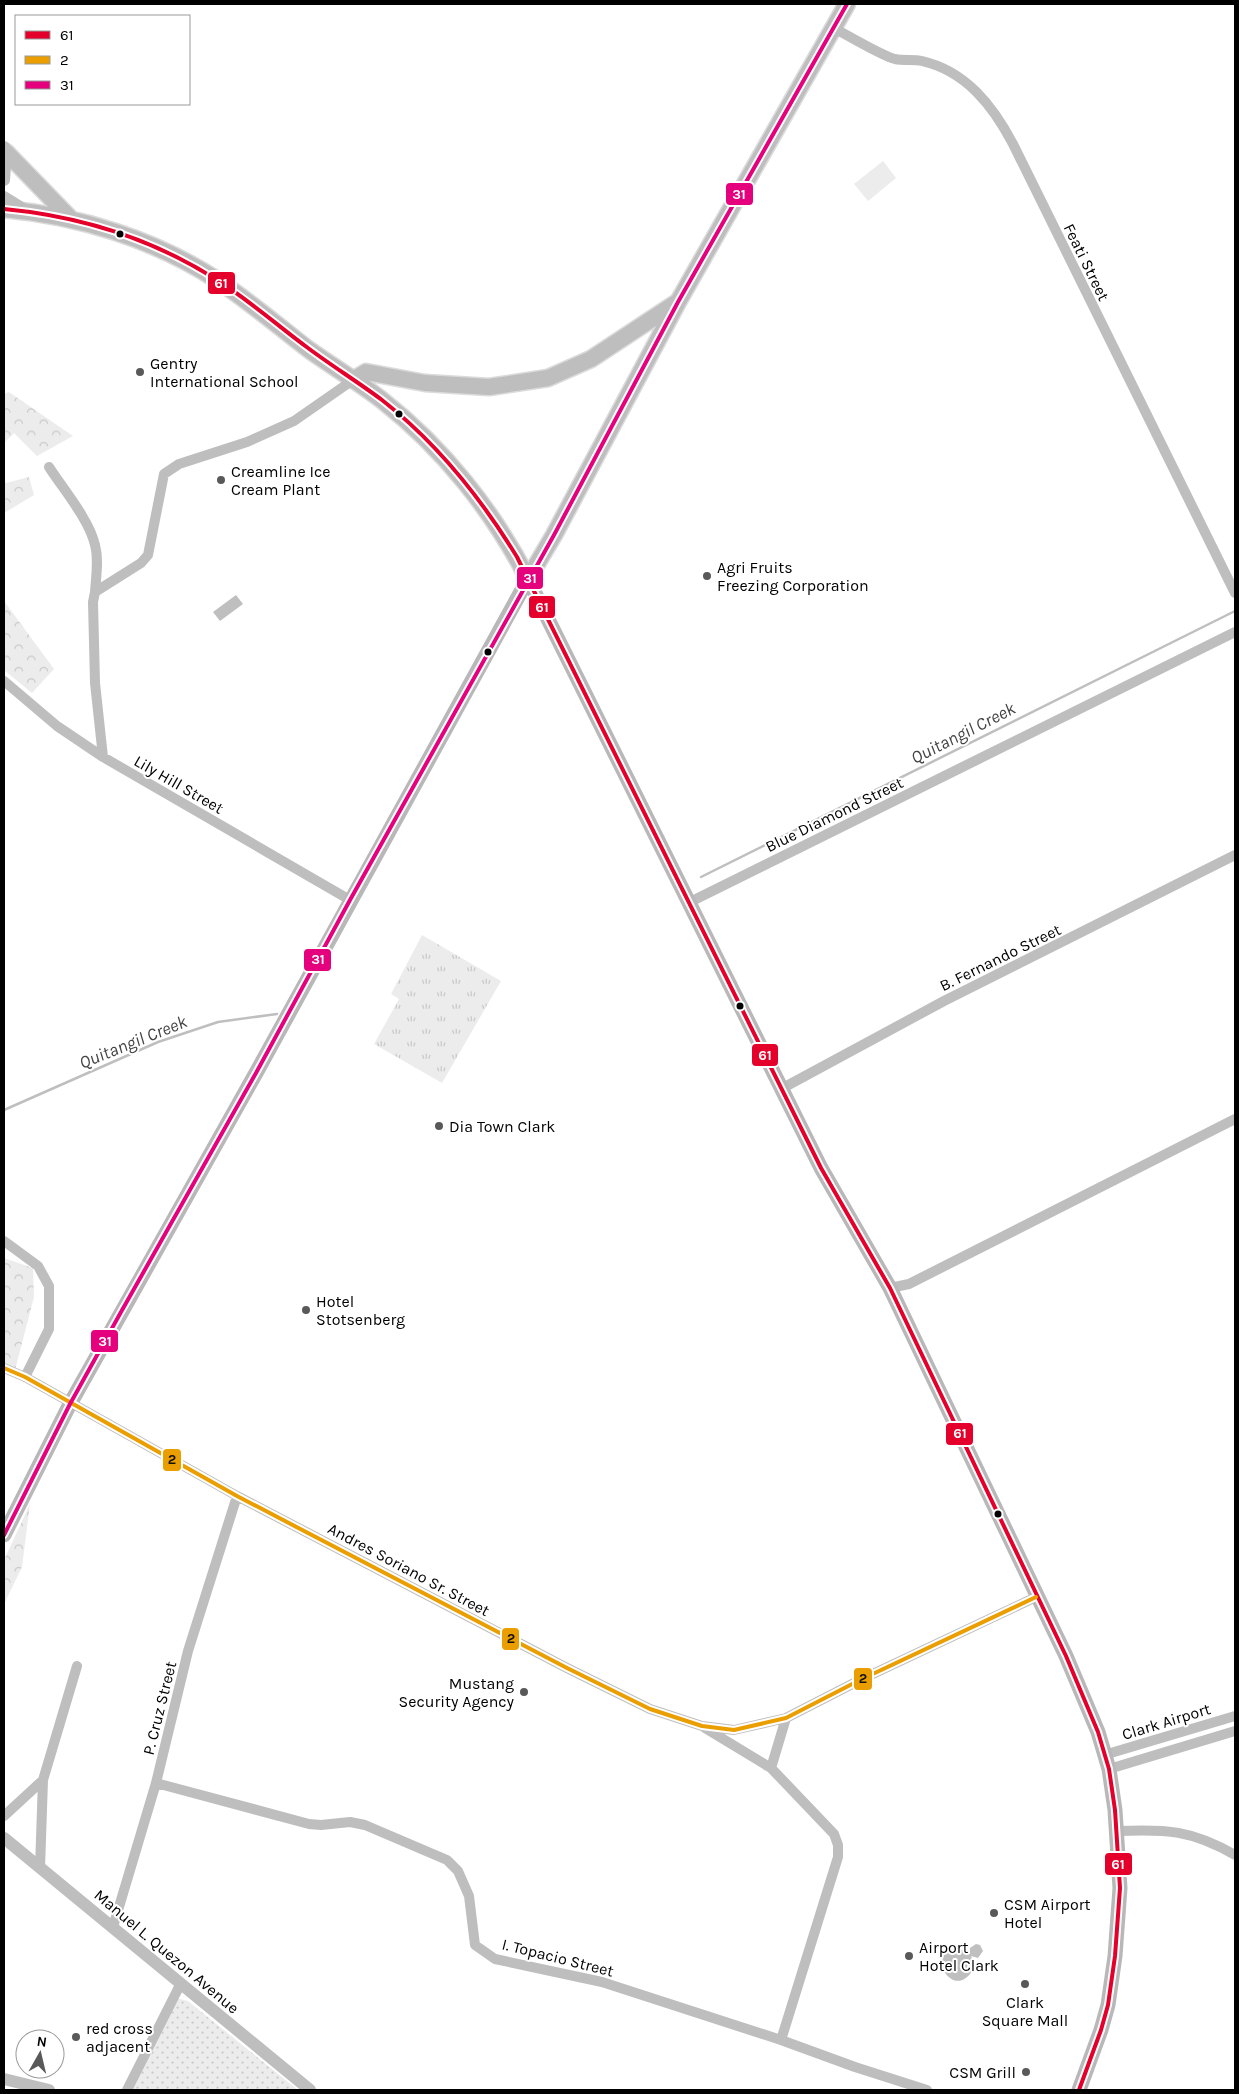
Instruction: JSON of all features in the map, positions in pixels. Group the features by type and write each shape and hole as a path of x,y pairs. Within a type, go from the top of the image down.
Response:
{"main road":[{"path":"4,1535 70,1404 554,535 678,302 847,4"},
{"path":"5,150 70,218"},
{"path":"4,209 70,218 143,243 217,280 410,424 459,475 500,529 528,579 780,1089 821,1168 890,1288 998,1513 1077,1682 1098,1732 1107,1762 1118,1831 1120,1888 1112,1982 1101,2030 1079,2090"},
{"path":"353,380 366,372 425,383 489,387 548,378 591,359 678,302"}],"street":[{"name":"Feati Street","path":"834,28 895,59 923,61 945,69 975,89 994,112 1013,144 1235,593"},
{"path":"4,180 5,150"},
{"path":"4,197 29,212"},
{"path":"95,592 142,563 148,555 160,487 164,474 170,468 284,426 353,380"},
{"path":"49,467 89,529 95,544 97,558 93,602 95,683 103,757"},
{"name":"Blue Diamond Street","path":"688,903 1235,632"},
{"name":"Lily Hill Street","path":"4,681 57,726 103,757 350,900"},
{"name":"B. Fernando Street","path":"780,1089 944,1001 1235,855"},
{"path":"890,1288 909,1284 1235,1120"},
{"path":"4,1241 38,1266 49,1286 49,1329 25,1377"},
{"name":"Andres Soriano Sr. Street","path":"4,1368 25,1377 70,1404 237,1496 650,1709 702,1726 734,1730 786,1718 860,1680 1036,1597"},
{"name":"P. Cruz Street","path":"113,1927 156,1783 188,1651 237,1496"},
{"path":"40,1868 43,1780 76,1666"},
{"name":"Clark Airport","path":"1107,1762 1235,1716"},
{"path":"771,1768 786,1718"},
{"path":"702,1726 771,1768 834,1834 838,1845 835,1866 781,2040"},
{"name":"Clark Airport","path":"1107,1762 1235,1731"},
{"path":"4,1816 43,1780"},
{"name":"I. Topacio Street","path":"156,1783 309,1824 321,1825 350,1822 365,1825 447,1860 458,1871 469,1896 475,1945 495,1959 602,1982 927,2090"},
{"path":"1118,1831 1150,1830 1188,1834 1210,1840 1235,1855"},
{"name":"Manuel L. Quezon Avenue","path":"4,1838 310,2090"},
{"path":"127,2090 181,1984"},
{"path":"4,2079 49,2090"}],"green space":[{"path":"883,161 896,178 868,201 854,184"},
{"path":"9,392 73,436 37,456 14,433 4,443 4,394"},
{"path":"29,477 34,495 4,513 4,480 6,483"},
{"path":"4,601 54,669 32,693 4,670"},
{"path":"422,935 501,981 442,1083 374,1044 399,999 391,994"},
{"path":"4,1258 33,1268 34,1297 15,1370 4,1363"},
{"path":"30,1504 22,1567 4,1604 4,1560"},
{"path":"176,1998 188,2001 298,2090 132,2090"}],"shaded area":[{"path":"236,595 243,604 220,621 213,612"},
{"path":"976,1944 980,1945 983,1951 978,1958 971,1956 973,1965 970,1974 962,1980 948,1977 942,1963 944,1956 950,1951 961,1949 970,1954 970,1948"}],"waterway":[{"name":"Quitangil Creek","path":"701,877 1235,611"},
{"name":"Quitangil Creek","path":"4,1110 158,1042 218,1022 277,1014"}],"transit line":[{"name":"31","path":"4,1535 70,1404 554,535 678,302 847,4"},
{"name":"61","path":"4,209 60,217 141,241 193,265 229,288 317,355 382,400 421,434 457,472 517,557 821,1168 890,1288 1066,1656 1098,1732 1109,1769 1115,1810 1120,1888 1115,1956 1108,2005 1079,2090"},
{"name":"2","path":"4,1368 25,1377 237,1496 567,1668 650,1709 702,1726 734,1730 786,1718 860,1680 1036,1597"}],"place":[{"name":"Gentry International School","path":"140,372"},
{"name":"Creamline Ice Cream Plant","path":"221,480"},
{"name":"Agri Fruits Freezing Corporation","path":"707,576"},
{"name":"Dia Town Clark","path":"439,1126"},
{"name":"Hotel Stotsenberg","path":"306,1310"},
{"name":"Mustang Security Agency","path":"524,1692"},
{"name":"CSM Airport Hotel","path":"994,1913"},
{"name":"Airport Hotel Clark","path":"909,1956"},
{"name":"Clark Square Mall","path":"1025,1984"},
{"name":"red cross adjacent","path":"76,2037"},
{"name":"CSM Grill","path":"1026,2072"}]}
